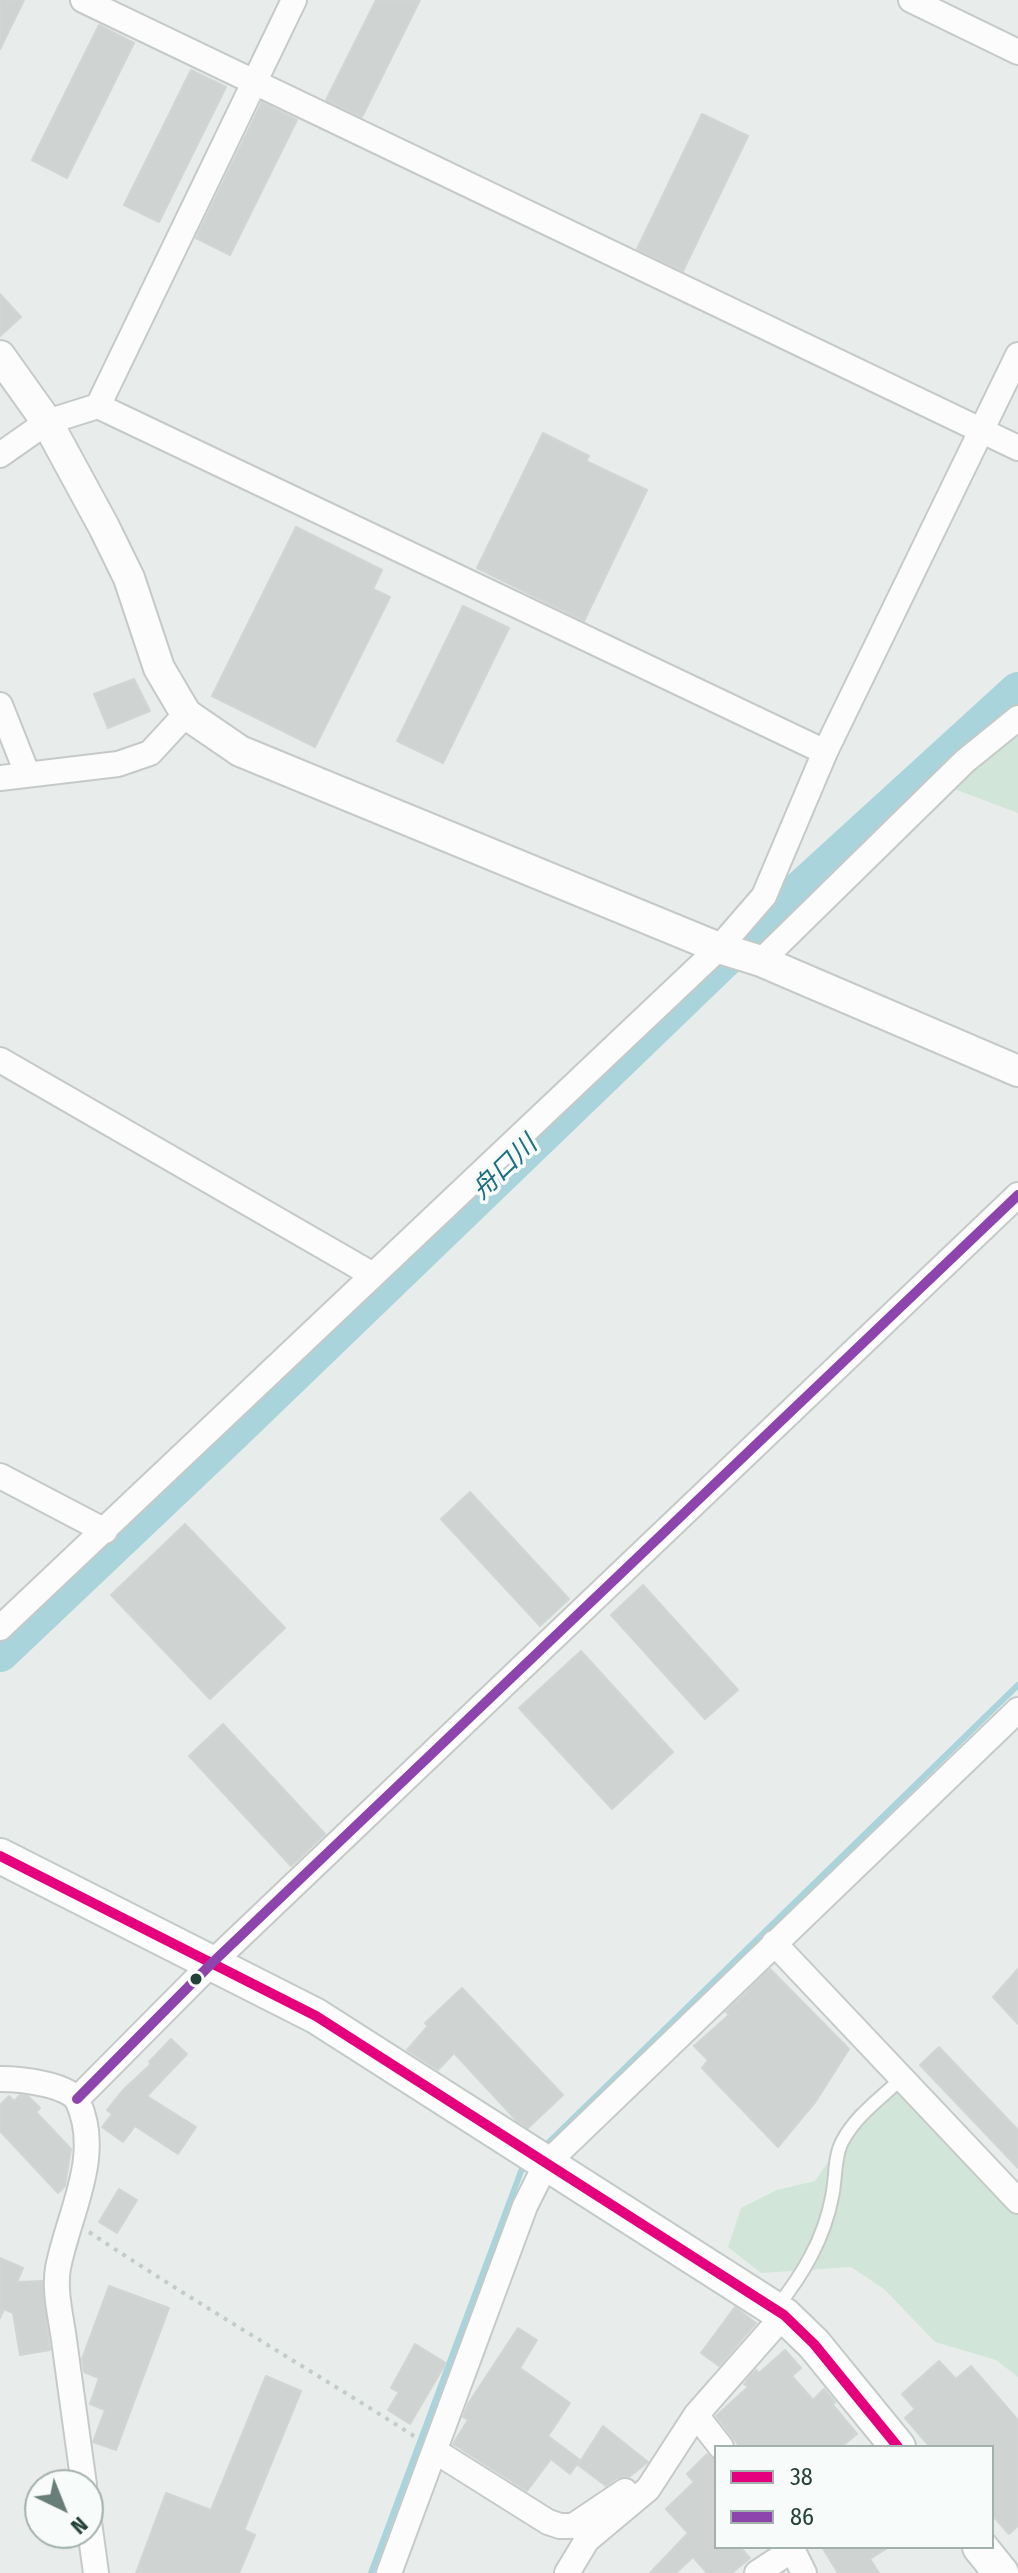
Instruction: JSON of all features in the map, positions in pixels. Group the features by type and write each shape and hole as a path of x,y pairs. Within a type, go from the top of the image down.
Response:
{"main road":[{"path":"0,1856 316,2016 780,2312 814,2344 896,2445"},
{"path":"982,2549 1000,2573"}],"street":[{"path":"83,0 1018,448"},
{"path":"98,406 294,0"},
{"path":"911,0 1018,52"},
{"path":"0,1628 719,948 764,896 825,752 1018,355"},
{"path":"0,356 47,422 129,578 159,668 186,714 240,751 719,948 761,961 1018,1071"},
{"path":"0,455 47,422 98,406 825,752"},
{"path":"0,705 27,773"},
{"path":"0,778 118,764 150,753 186,714"},
{"path":"761,961 965,761 1018,718"},
{"path":"0,1060 373,1275"},
{"path":"77,2099 212,1963 1018,1195"},
{"path":"0,1476 105,1531"},
{"path":"389,2573 525,2206 538,2160 774,1943 1018,1710"},
{"path":"774,1943 1018,2201"},
{"path":"0,2079 66,2089 77,2099 85,2122 88,2144 85,2171 70,2219 57,2283 82,2469"},
{"path":"567,2573 587,2540 648,2489 696,2415 780,2312"},
{"path":"696,2415 719,2445"},
{"path":"435,2451 548,2522 560,2526 573,2526 660,2469"},
{"path":"93,2549 96,2573"},
{"path":"757,2573 791,2549 804,2573"}],"lane":[{"path":"780,2312 815,2249 832,2199 840,2145 852,2125 902,2078"}],"path":[{"path":"70,2219 180,2293 273,2347 435,2451"}],"green space":[{"path":"1018,729 1018,813 949,787"},
{"path":"900,2088 1018,2201 1018,2377 996,2360 935,2342 884,2289 851,2267 761,2273 728,2247 741,2208 777,2190 815,2181 840,2145"}],"building":[{"path":"0,0 24,0 0,49"},
{"path":"376,0 420,0 362,117 326,100"},
{"path":"99,25 134,43 67,178 32,160"},
{"path":"191,70 226,87 159,222 124,205"},
{"path":"262,102 297,120 230,255 196,238"},
{"path":"702,114 748,136 683,271 637,249"},
{"path":"0,294 21,317 0,336"},
{"path":"543,433 589,456 586,461 647,490 584,621 477,568"},
{"path":"296,527 382,570 373,589 390,597 315,747 212,696"},
{"path":"463,606 509,628 443,763 397,741"},
{"path":"134,679 150,711 108,728 94,694"},
{"path":"470,1492 569,1599 540,1626 441,1519"},
{"path":"185,1524 285,1628 210,1699 111,1595"},
{"path":"643,1585 738,1690 705,1719 611,1615"},
{"path":"581,1651 673,1752 612,1809 519,1708"},
{"path":"223,1724 325,1834 291,1866 189,1756"},
{"path":"770,1969 849,2049 816,2101 778,2147 702,2068 708,2060 694,2046 729,2015 726,2012"},
{"path":"1018,1969 1018,2024 993,1997"},
{"path":"462,1988 563,2095 528,2128 517,2121 454,2053 438,2070 407,2050 428,2026 425,2023"},
{"path":"171,2039 187,2054 147,2096 196,2127 178,2154 135,2126 123,2142 102,2127 112,2114 107,2110"},
{"path":"939,2047 1018,2130 1018,2168 920,2065"},
{"path":"20,2095 28,2096 40,2108 36,2112 71,2149 65,2186 58,2193 0,2131 0,2105 9,2096 14,2101"},
{"path":"119,2189 137,2200 117,2233 99,2222"},
{"path":"0,2258 23,2268 17,2282 42,2281 50,2350 20,2355 13,2313 4,2309 0,2318"},
{"path":"109,2286 169,2308 116,2450 93,2442 105,2410 90,2404 99,2378 84,2372 82,2359"},
{"path":"735,2307 756,2323 719,2366 701,2353"},
{"path":"518,2328 537,2340 520,2368 570,2403 548,2436 580,2460 570,2474 551,2459 527,2491 453,2444 468,2420 463,2417 468,2404"},
{"path":"415,2344 446,2363 410,2424 388,2410 399,2392 391,2388"},
{"path":"785,2350 801,2368 792,2376 813,2400 824,2389 857,2434 843,2445 738,2445 716,2416 748,2387 744,2384 756,2370 759,2373"},
{"path":"939,2361 956,2379 971,2366 1018,2420 1018,2526 1009,2534 994,2517 994,2445 928,2445 905,2418 915,2409 902,2394"},
{"path":"266,2376 301,2391 244,2530 255,2535 239,2573 136,2573 166,2493 211,2510"},
{"path":"603,2426 648,2462 629,2477 617,2478 606,2486 578,2465"},
{"path":"707,2454 714,2459 714,2549 742,2549 750,2558 732,2573 707,2573 693,2557 676,2573 650,2573 688,2533 666,2509 694,2482 687,2474"},
{"path":"823,2549 886,2549 870,2559 879,2573 838,2573"}],"waterway":[{"name":"舟口川","path":"0,1653 720,963 1018,691"},
{"path":"542,2149 1018,1685"},
{"path":"371,2573 523,2166 528,2162"}],"transit line":[{"name":"86","path":"77,2099 212,1963 1018,1195"},
{"name":"38","path":"0,1856 316,2016 784,2315 814,2344 896,2445"}]}
